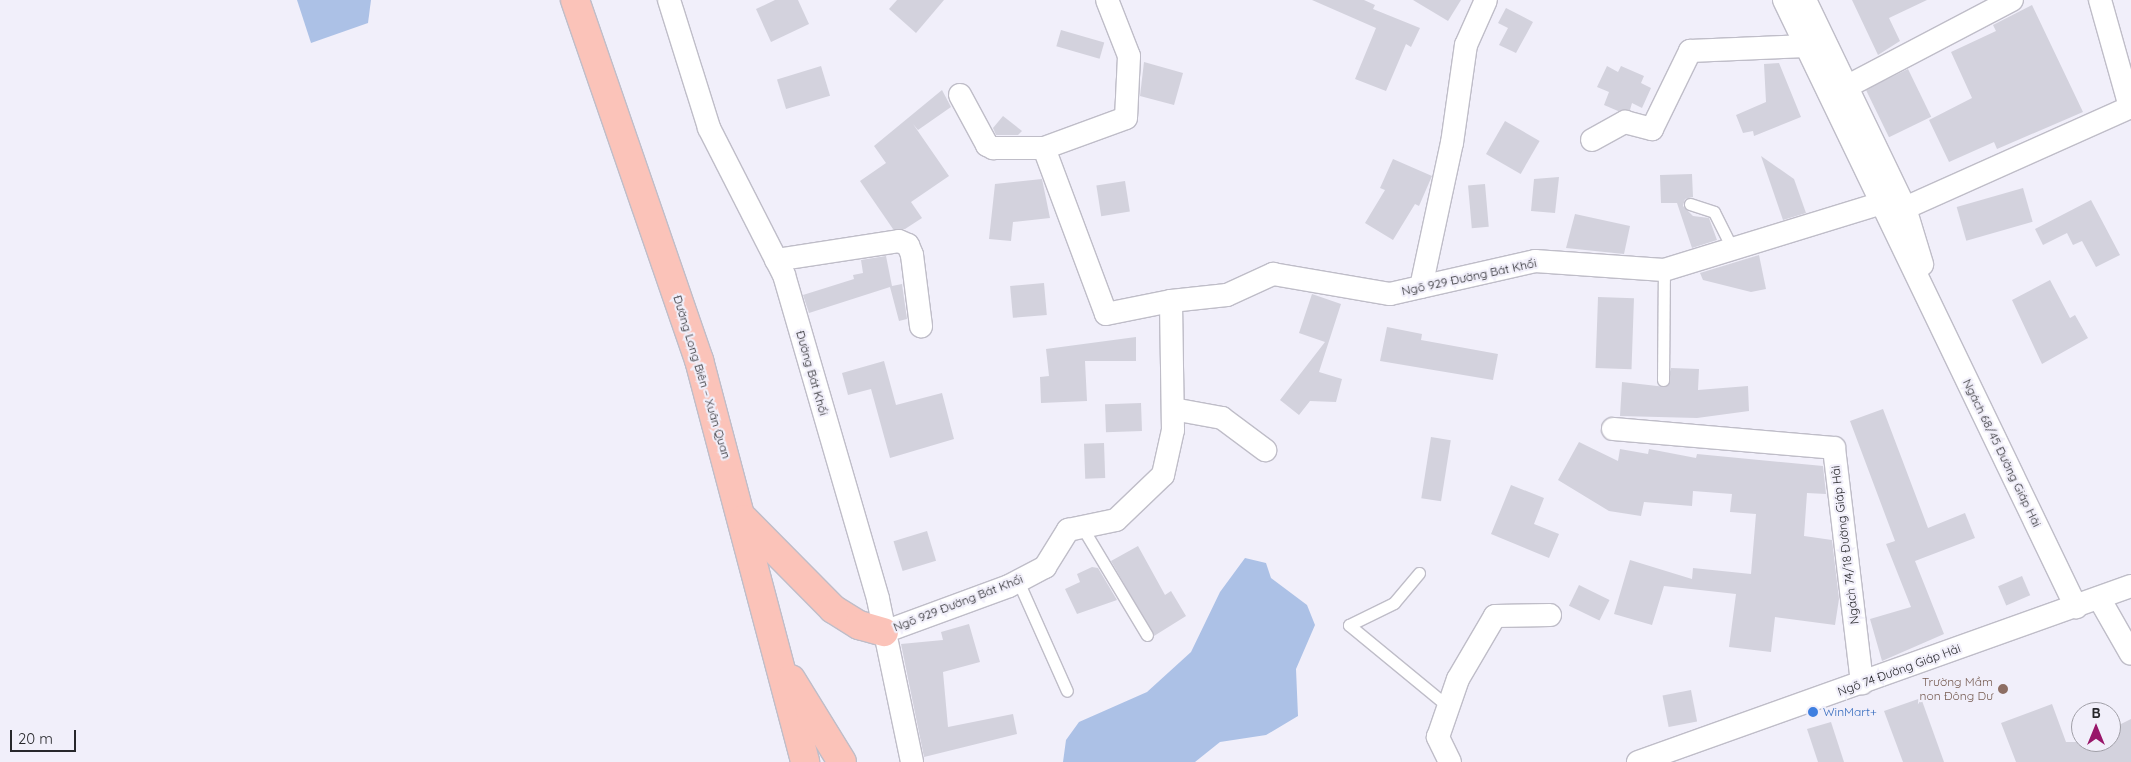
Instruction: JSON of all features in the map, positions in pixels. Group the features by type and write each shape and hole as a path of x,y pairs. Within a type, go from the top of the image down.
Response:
{"main road":[{"name":"Đường Long Biên – Xuân Quan","path":"575,0 699,360 743,518 805,762"},
{"path":"743,518 833,609 860,625 884,632"},
{"path":"779,661 842,762"}],"street":[{"name":"Đường Bát Khối","path":"669,0 709,128 776,260 884,632 912,762"},
{"path":"960,95 987,145 1044,148 1126,118 1130,56 1108,0"},
{"path":"1421,287 1452,143 1466,45 1486,0"},
{"name":"Ngách 68/45 Đường Giáp Hải","path":"1784,0 2076,607"},
{"name":"Ngách 68/45 Đường Giáp Hải","path":"1805,0 1905,208 1918,246 1928,300"},
{"path":"1848,86 2012,0"},
{"path":"1905,208 2130,107 2100,0"},
{"path":"1592,140 1625,122 1652,129 1690,51 1806,46"},
{"path":"1044,148 1106,314 1171,301"},
{"name":"Ngõ 929 Đường Bát Khối","path":"884,632 1018,581 1045,567 1068,530 1116,520 1164,476 1173,409 1171,301 1227,295 1273,274 1390,294 1536,261 1664,270 1882,203"},
{"path":"776,260 899,241 912,254 921,326"},
{"path":"1173,409 1222,418 1265,450"},
{"name":"Ngách 74/18 Đường Giáp Hải","path":"1613,429 1834,448 1862,683"},
{"name":"Ngõ 74 Đường Giáp Hải","path":"1638,762 2131,586"},
{"path":"2099,598 2131,654"},
{"path":"1450,762 1438,737 1458,679 1495,616 1550,615"}],"lane":[{"path":"1690,204 1714,212 1732,248"},
{"path":"1663,380 1664,270"},
{"path":"1082,527 1147,634"},
{"path":"1419,573 1394,604 1349,625 1448,707"},
{"path":"1018,581 1067,691"}],"water":[{"path":"297,0 371,0 368,23 311,43"},
{"path":"1245,558 1266,563 1271,578 1307,605 1315,625 1296,669 1298,716 1266,735 1220,742 1195,762 1063,762 1066,740 1079,722 1147,692 1191,652 1220,592"}],"building":[{"path":"775,0 798,0 809,24 771,42 756,9"},
{"path":"897,0 944,0 916,33 889,9"},
{"path":"1312,0 1364,0 1375,5 1373,9 1420,28 1411,47 1406,44 1386,91 1355,79 1376,28"},
{"path":"1413,0 1461,0 1448,21"},
{"path":"1852,0 1927,0 1889,18 1900,41 1878,55"},
{"path":"2032,5 2083,112 1997,149 1994,142 1949,162 1929,120 1972,98 1951,52 1996,31 1993,25"},
{"path":"1506,8 1533,22 1516,53 1499,45 1508,28 1498,23"},
{"path":"1061,30 1104,42 1100,59 1056,46"},
{"path":"1144,62 1183,73 1174,105 1140,96"},
{"path":"1779,63 1801,117 1754,136 1753,131 1743,133 1736,115 1766,102 1764,64"},
{"path":"821,66 830,96 786,109 777,79"},
{"path":"1607,66 1618,72 1621,66 1644,76 1641,83 1651,88 1642,108 1632,103 1630,110 1618,111 1604,105 1609,92 1597,87"},
{"path":"1908,69 1931,117 1889,137 1866,90"},
{"path":"942,90 951,107 918,130 913,124 949,176 911,202 922,218 905,229 893,229 860,181 886,163 874,146"},
{"path":"1003,116 1022,131 1018,135 996,135 993,128"},
{"path":"1505,121 1540,141 1521,174 1486,154"},
{"path":"1761,156 1794,179 1806,213 1783,220"},
{"path":"1393,159 1432,176 1419,206 1415,204 1393,240 1365,223 1385,190 1380,188"},
{"path":"1692,174 1693,197 1685,199 1683,206 1693,216 1709,218 1717,240 1692,248 1677,203 1661,203 1660,175"},
{"path":"1559,177 1555,213 1531,211 1534,179"},
{"path":"1042,179 1050,218 1013,222 1011,241 989,239 995,184"},
{"path":"1125,181 1130,212 1101,216 1096,186"},
{"path":"1485,184 1489,227 1472,228 1468,185"},
{"path":"2023,188 2033,222 1966,241 1957,207"},
{"path":"2091,200 2120,255 2096,267 2082,241 2073,245 2067,233 2043,245 2035,229"},
{"path":"1575,214 1630,226 1624,254 1566,248"},
{"path":"1759,255 1766,289 1751,292 1703,280 1700,273"},
{"path":"886,256 892,286 902,284 907,319 899,321 890,287 809,313 803,295 854,279 853,275 863,273 861,260"},
{"path":"2050,280 2070,318 2075,315 2088,338 2042,364 2012,300"},
{"path":"1044,283 1047,315 1013,318 1010,286"},
{"path":"1312,294 1341,304 1319,372 1342,379 1336,402 1310,401 1299,415 1280,400 1325,342 1299,333"},
{"path":"1598,297 1634,298 1632,369 1596,368"},
{"path":"1387,327 1422,334 1421,340 1498,354 1493,380 1380,361"},
{"path":"1136,337 1136,361 1085,361 1087,401 1041,403 1040,377 1049,376 1046,349"},
{"path":"884,361 896,405 942,393 954,439 890,458 871,389 848,395 842,373"},
{"path":"1671,368 1699,369 1698,390 1748,386 1749,411 1697,418 1620,416 1622,382 1666,387"},
{"path":"1141,403 1142,431 1106,432 1105,404"},
{"path":"1883,409 1928,528 1965,513 1975,538 1915,561 1944,634 1882,661 1870,619 1911,607 1886,544 1895,541 1850,421"},
{"path":"1431,437 1451,440 1441,501 1421,498"},
{"path":"1579,442 1618,461 1620,449 1648,454 1649,449 1696,458 1697,454 1823,466 1826,494 1807,493 1804,536 1832,540 1839,599 1835,625 1775,617 1771,652 1729,647 1736,594 1664,586 1652,625 1614,614 1630,560 1692,579 1693,568 1751,574 1756,514 1730,512 1732,494 1693,491 1692,506 1644,502 1641,516 1609,511 1558,480"},
{"path":"1104,443 1105,478 1085,479 1084,444"},
{"path":"1511,485 1544,498 1534,524 1559,534 1549,558 1491,534"},
{"path":"927,531 936,561 903,571 894,541"},
{"path":"1138,546 1165,595 1171,591 1186,616 1154,636 1111,561"},
{"path":"1092,567 1098,568 1117,600 1077,614 1065,589 1080,582 1077,574"},
{"path":"2022,576 2030,595 2006,605 1998,586"},
{"path":"1579,585 1610,600 1599,621 1569,606"},
{"path":"969,624 980,662 943,672 948,727 1013,714 1017,734 924,757 901,644 943,640 941,632"},
{"path":"1691,690 1697,721 1669,727 1663,696"},
{"path":"1921,698 1944,762 1903,762 1884,711"},
{"path":"2052,704 2066,742 2071,742 2071,752 2121,752 2121,724 2131,719 2131,762 2016,762 2001,723"},
{"path":"1831,722 1844,762 1818,762 1807,729"}],"place":[{"name":"Trường Mầm non Đông Dư","path":"2003,689"},
{"name":"WinMart+","path":"1813,712"}]}
